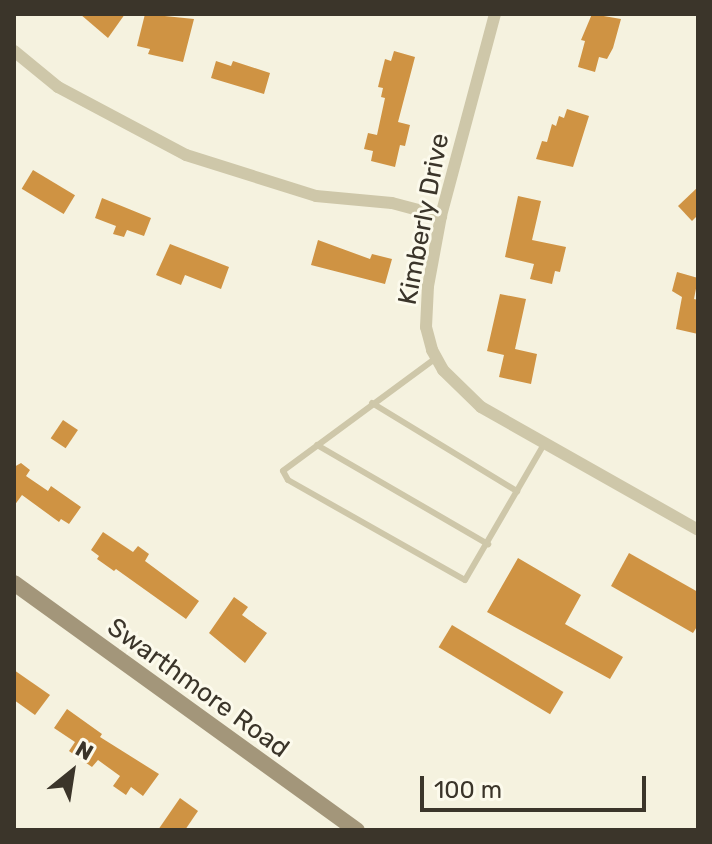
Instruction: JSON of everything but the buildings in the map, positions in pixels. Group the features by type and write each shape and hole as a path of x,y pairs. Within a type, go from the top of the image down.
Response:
{"street":[{"name":"Kimberly Drive","path":"495,14 441,216 426,311 426,327 436,358 464,393 544,444 698,530"},
{"path":"14,51 58,87 186,155 316,196 392,203 441,216"},
{"name":"Swarthmore Road","path":"14,583 357,830"}],"lane":[{"path":"436,358 283,471 288,480 465,580 544,444"},
{"path":"372,403 517,491"},
{"path":"317,445 488,544"}]}
